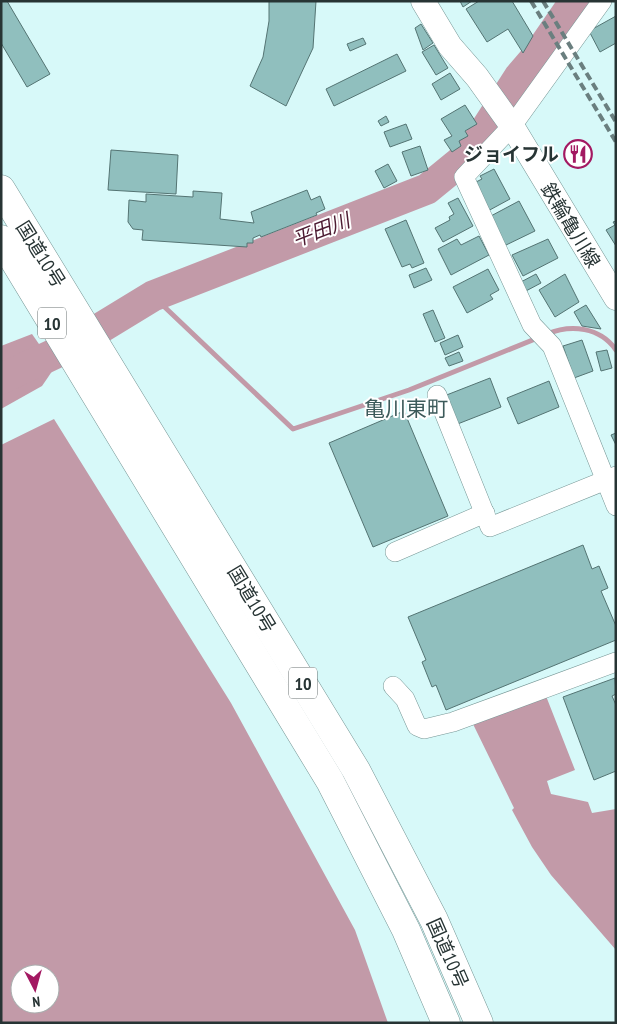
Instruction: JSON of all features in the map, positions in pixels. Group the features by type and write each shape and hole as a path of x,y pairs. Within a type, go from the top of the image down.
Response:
{"highway":[{"name":"国道10号","path":"1,189 356,770 434,920 479,1023"},
{"name":"国道10号","path":"1,239 330,781 406,930 446,1023"}],"main road":[{"name":"鉄輪亀川線","path":"423,1 450,46 477,76 510,124 616,298"},
{"name":"鉄輪亀川線","path":"439,1 462,40 477,76"}],"street":[{"path":"602,1 510,124 464,177 532,325 552,346 610,478 616,506"},
{"path":"437,395 490,527 610,478"},
{"path":"395,552 485,513"},
{"path":"393,686 405,699 417,726 424,730 453,722 616,662"}],"shaded area":[{"path":"32,334 55,367 42,386 1,409 1,346"},
{"path":"54,419 231,703 355,930 388,1023 1,1023 1,445"},
{"path":"546,696 575,770 547,781 551,794 588,802 592,813 616,809 616,950 551,875 532,847 512,810 514,808 473,724"}],"building":[{"path":"1,1 7,1 50,74 27,87 1,43"},
{"path":"269,1 316,1 313,48 286,106 250,86 263,57 269,21"},
{"path":"460,1 472,1 463,7"},
{"path":"479,1 512,1 533,36 523,53 508,29 487,42 466,9"},
{"path":"616,16 616,43 600,52 589,31"},
{"path":"421,24 433,43 423,50 415,28"},
{"path":"363,38 366,44 350,51 347,44"},
{"path":"434,45 448,68 436,75 422,52"},
{"path":"397,54 406,71 334,106 326,89"},
{"path":"450,73 460,89 441,100 432,84"},
{"path":"465,105 477,124 465,131 468,136 459,141 461,146 452,152 444,140 452,136 441,119"},
{"path":"386,116 389,122 381,126 378,121"},
{"path":"406,124 412,139 390,147 384,132"},
{"path":"420,146 428,170 411,176 402,152"},
{"path":"111,150 178,155 176,194 108,190"},
{"path":"388,164 397,181 384,188 375,171"},
{"path":"494,169 510,199 486,212 472,184 482,179 480,176"},
{"path":"307,190 311,200 320,196 325,209 316,213 317,215 261,237 260,235 253,238 253,243 247,243 247,247 142,240 143,230 133,229 128,222 129,200 146,202 146,194 193,197 193,191 222,193 220,219 254,223 251,212"},
{"path":"458,198 473,226 443,242 435,228 450,220 449,217 454,214 448,203"},
{"path":"519,201 535,231 504,246 489,217"},
{"path":"406,220 424,263 412,268 410,264 402,267 385,229"},
{"path":"616,221 616,246 606,230 615,225 613,222"},
{"path":"479,236 489,255 451,275 438,249 457,239 461,245"},
{"path":"548,239 558,258 523,276 512,255"},
{"path":"426,268 432,280 414,288 409,275"},
{"path":"488,269 499,290 490,295 493,299 467,313 453,287"},
{"path":"536,274 541,283 524,292 519,283"},
{"path":"565,274 579,302 555,317 539,290"},
{"path":"586,305 601,329 582,326 574,312"},
{"path":"433,310 445,338 435,342 423,314"},
{"path":"458,335 463,347 445,355 440,343"},
{"path":"582,340 593,371 574,378 563,346"},
{"path":"607,350 612,368 601,371 596,352"},
{"path":"459,352 463,361 449,366 445,358"},
{"path":"490,378 501,407 455,425 444,396"},
{"path":"549,381 559,407 518,424 507,398"},
{"path":"404,411 448,516 373,547 329,443"},
{"path":"616,433 616,445 611,435"},
{"path":"583,545 592,569 599,566 608,588 601,591 616,626 616,640 446,710 436,685 432,687 422,662 426,660 408,617"},
{"path":"615,678 616,694 612,696 616,705 616,771 594,780 563,697"}],"waterway":[{"name":"平田川","path":"1,379 71,346 153,296 427,189 460,162 476,144 519,77 537,56 575,1"},
{"path":"153,296 293,429 409,390 540,337"},
{"path":"547,334 566,329 593,332 602,336 616,350"}],"railway":[{"path":"531,1 616,142"},
{"path":"543,1 616,122"}],"place":[{"name":"ジョイフル","path":"578,154"}],"district":[{"name":"亀川東町","path":"406,408"}]}
